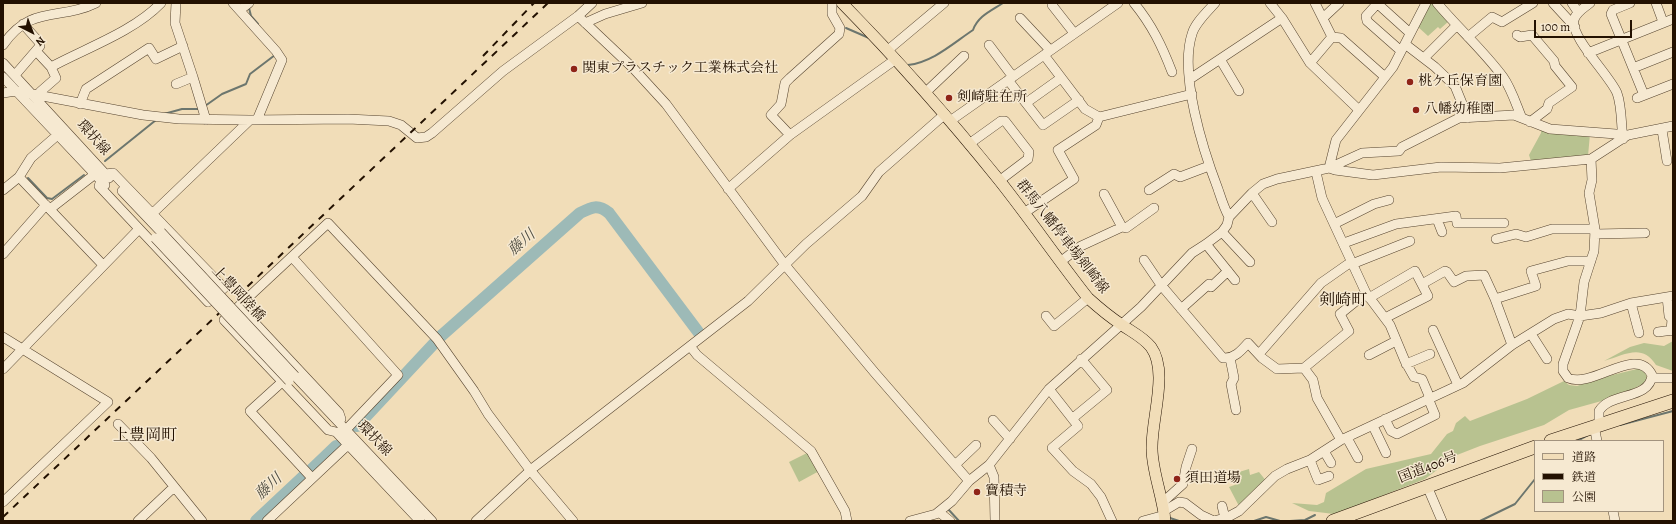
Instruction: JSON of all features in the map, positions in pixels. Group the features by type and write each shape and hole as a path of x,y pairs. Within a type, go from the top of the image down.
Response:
{"highway":[{"path":"1554,440 1673,401"},
{"name":"国道406号","path":"1333,521 1534,446"}],"main road":[{"name":"群馬八幡停車場剣崎線","path":"842,3 888,50 948,117 999,180 1088,298 1145,341 1158,362 1152,450 1164,512"}],"street":[{"path":"3,45 9,35 23,24 36,17 52,13 81,10 96,3"},
{"path":"51,67 133,25 149,14 160,3"},
{"path":"176,3 175,23 206,120"},
{"path":"152,213 254,120 282,60 276,51 233,3"},
{"path":"240,10 249,3"},
{"path":"3,93 16,91 143,115 206,120 348,119 389,121 401,125 417,138 426,137 503,71 578,16 592,3"},
{"path":"585,23 605,14 642,3"},
{"path":"790,135 771,115 781,104 785,83 840,34 840,28 832,14 832,3"},
{"path":"888,50 944,3"},
{"path":"476,521 530,470 748,301 806,244 862,196 880,172 948,117 1010,78 1118,3"},
{"path":"1134,3 1152,25 1172,72"},
{"path":"1215,3 1192,33 1190,41 1190,79 1196,118 1209,166 1229,217"},
{"path":"1270,3 1282,18 1310,63 1359,110"},
{"path":"1315,3 1332,37"},
{"path":"1323,18 1339,3"},
{"path":"1330,168 1336,140 1393,67 1426,3"},
{"path":"1437,3 1504,78 1521,116"},
{"path":"1468,37 1492,17 1502,22 1533,3"},
{"path":"1553,3 1575,28 1588,53 1613,85 1618,95 1623,138"},
{"path":"1572,3 1578,12"},
{"path":"1575,28 1574,21 1578,12 1590,3"},
{"path":"1630,3 1611,12 1633,68 1640,97 1673,84"},
{"path":"1656,3 1663,22"},
{"path":"1052,5 1074,33"},
{"path":"1410,33 1379,5 1376,5 1366,16 1368,21 1403,48 1424,58 1455,86 1468,118"},
{"path":"578,16 633,68 666,104 785,265 969,480"},
{"path":"1020,18 1047,53 1061,78 1085,109 1099,117 1192,94"},
{"path":"1190,79 1282,18"},
{"path":"1588,53 1673,19"},
{"path":"15,75 40,46 39,42 23,24"},
{"path":"1424,58 1456,26"},
{"path":"1517,35 1520,37 1532,35 1554,61 1555,66 1572,87 1549,103 1547,109 1530,122"},
{"path":"1310,63 1332,37"},
{"path":"1332,37 1341,38 1385,78"},
{"path":"988,45 1026,103 1043,125 1079,100"},
{"path":"80,104 86,89 149,48 156,59 183,46"},
{"path":"36,51 51,67 56,78 40,92 38,96"},
{"path":"1633,68 1673,52"},
{"path":"926,92 964,56"},
{"path":"728,189 790,135 896,59"},
{"path":"1220,59 1239,90"},
{"name":"環状線","path":"3,63 38,96 66,129 101,175"},
{"name":"環状線","path":"3,77 57,136 101,175 158,235"},
{"path":"176,84 193,77"},
{"path":"1026,103 1061,78"},
{"path":"912,521 939,512 952,501 969,480 989,464 1049,388 1141,306 1192,253 1222,232 1227,225 1229,217 1252,192 1263,184 1277,179 1330,168 1362,153 1399,151 1402,147 1454,120 1468,118 1514,115 1521,116 1530,122 1550,129 1616,134 1623,138"},
{"path":"1024,213 1074,179 1058,150 1096,125 1099,117"},
{"path":"969,144 1001,121 1005,121 1029,152 1028,159 999,180"},
{"path":"1330,168 1373,175 1441,167 1500,168 1591,159 1628,135 1662,130 1673,126"},
{"path":"3,190 19,177 31,158 66,129"},
{"path":"1662,130 1667,161"},
{"path":"1591,159 1592,180 1589,193 1595,231 1591,261 1584,282 1580,316 1563,364 1563,372 1568,378 1582,380 1627,365 1641,363 1649,369 1652,378 1644,389 1604,405 1599,412 1597,440"},
{"path":"1149,190 1174,174 1180,177 1209,166"},
{"path":"1316,172 1322,198 1367,295 1390,325 1406,364 1414,377 1422,379 1435,415 1397,434 1391,431 1385,419"},
{"path":"3,254 48,207 101,175 113,173 224,288 208,302 99,186 101,175"},
{"path":"19,177 103,265"},
{"path":"1252,192 1272,222"},
{"path":"1104,194 1122,227"},
{"path":"1334,224 1374,204 1389,200"},
{"path":"1060,262 1081,246 1122,227 1126,228 1154,208"},
{"path":"1344,243 1396,224 1456,216 1457,223 1504,223"},
{"path":"1437,219 1442,232"},
{"path":"292,378 224,320 328,222 437,340 474,391 488,414 530,470 573,521"},
{"path":"3,369 24,349 138,229"},
{"path":"1496,239 1516,234 1526,237 1552,229 1645,233"},
{"path":"1222,232 1250,262"},
{"name":"上豊岡陸橋","path":"158,235 292,378"},
{"path":"1259,354 1321,283 1352,263 1410,241"},
{"path":"1206,244 1235,280"},
{"path":"292,257 398,375 341,433"},
{"path":"1144,260 1161,285 1223,358 1230,358 1248,343 1278,369 1304,368 1349,331 1340,314 1367,295 1415,272 1428,296 1385,318"},
{"path":"1495,299 1536,286 1531,271 1568,260 1591,261"},
{"path":"1181,309 1209,284 1211,287 1228,271"},
{"path":"1422,284 1445,271 1454,282 1466,276 1484,275 1495,299 1512,346"},
{"path":"1143,521 1164,512 1179,502 1185,503 1201,515 1214,521 1225,518 1239,511 1275,476 1287,469 1310,460 1344,439 1458,385 1512,346 1562,316 1568,314 1580,316 1611,310 1631,303 1670,296 1669,316 1672,319 1672,330 1658,332"},
{"path":"1046,316 1054,326 1088,298"},
{"path":"1631,303 1639,333"},
{"path":"240,306 292,378"},
{"path":"1434,330 1458,385"},
{"path":"1531,334 1547,358"},
{"path":"3,337 108,402 3,502"},
{"path":"1369,355 1396,341"},
{"path":"690,346 697,355 811,450 845,511 847,521"},
{"path":"1406,364 1430,354"},
{"path":"1230,358 1234,378 1231,384 1236,410"},
{"path":"1073,418 1107,390 1081,360"},
{"path":"1304,368 1313,380 1317,398 1358,458"},
{"path":"292,378 250,411 312,478"},
{"name":"環状線","path":"292,378 339,422 341,433"},
{"name":"環状線","path":"292,378 341,433 432,521"},
{"path":"1652,378 1673,378"},
{"path":"1049,388 1078,426 1052,448 1073,471 1092,484 1104,503 1112,521"},
{"path":"993,420 1010,439"},
{"path":"118,424 151,458 202,521"},
{"path":"1373,426 1386,453"},
{"path":"267,521 351,442"},
{"name":"環状線","path":"351,442 420,521"},
{"path":"955,465 976,445"},
{"path":"1164,512 1183,484 1186,467 1192,449"},
{"path":"1324,451 1331,463"},
{"path":"1310,460 1318,480 1329,476"},
{"path":"989,464 994,477 995,521"},
{"path":"1427,486 1442,521"},
{"path":"138,521 174,487"},
{"path":"1222,506 1225,518"},
{"path":"939,512 950,521"}],"green space":[{"path":"1430,3 1435,3 1449,21 1440,29 1438,27 1428,36 1417,26"},
{"path":"1541,129 1590,134 1588,156 1531,161 1529,155 1541,133"},
{"path":"1673,341 1673,371 1656,365 1651,358 1639,352 1633,352 1604,361 1630,347 1644,343 1664,346"},
{"path":"1641,368 1646,373 1647,379 1643,384 1616,397 1569,410 1544,425 1457,455 1425,479 1343,511 1333,514 1309,511 1292,503 1317,505 1324,502 1326,493 1366,469 1431,454 1447,434 1453,431 1456,423 1465,416 1470,421 1527,399 1564,381 1569,385 1577,386 1596,379"},
{"path":"809,452 821,470 799,482 789,462"},
{"path":"1249,469 1250,475 1259,472 1267,482 1240,508 1229,487 1240,483 1239,472"}],"waterway":[{"path":"908,65 926,60 942,52 973,30 975,25 982,17 1003,3"},
{"path":"249,8 251,16 258,24"},
{"path":"846,28 869,38"},
{"path":"205,106 222,94 246,84 250,74 275,55"},
{"path":"164,114 182,109 199,109"},
{"path":"105,161 156,120"},
{"path":"28,178 47,198 52,199 84,175"},
{"name":"藤川","path":"357,426 441,336 580,213 595,207 602,208 609,213 699,333"},
{"path":"1620,425 1673,411"},
{"path":"1579,440 1588,435"},
{"name":"藤川","path":"312,469 336,446"},
{"name":"藤川","path":"256,521 304,476"},
{"path":"1480,521 1515,504 1534,480"},
{"path":"948,509 959,521"},
{"path":"1290,521 1305,520 1315,515"},
{"path":"1254,521 1266,517 1280,521"},
{"path":"1170,518 1179,521"}],"railway":[{"path":"483,56 534,3"},
{"path":"3,517 548,3"}],"place":[{"name":"関東プラスチック工業株式会社","path":"574,69"},
{"name":"桃ケ丘保育園","path":"1410,82"},
{"name":"剣崎駐在所","path":"949,98"},
{"name":"八幡幼稚園","path":"1416,110"},
{"name":"須田道場","path":"1177,479"},
{"name":"寶積寺","path":"977,492"}],"district":[{"name":"剣崎町","path":"1343,301"},
{"name":"上豊岡町","path":"145,436"}]}
